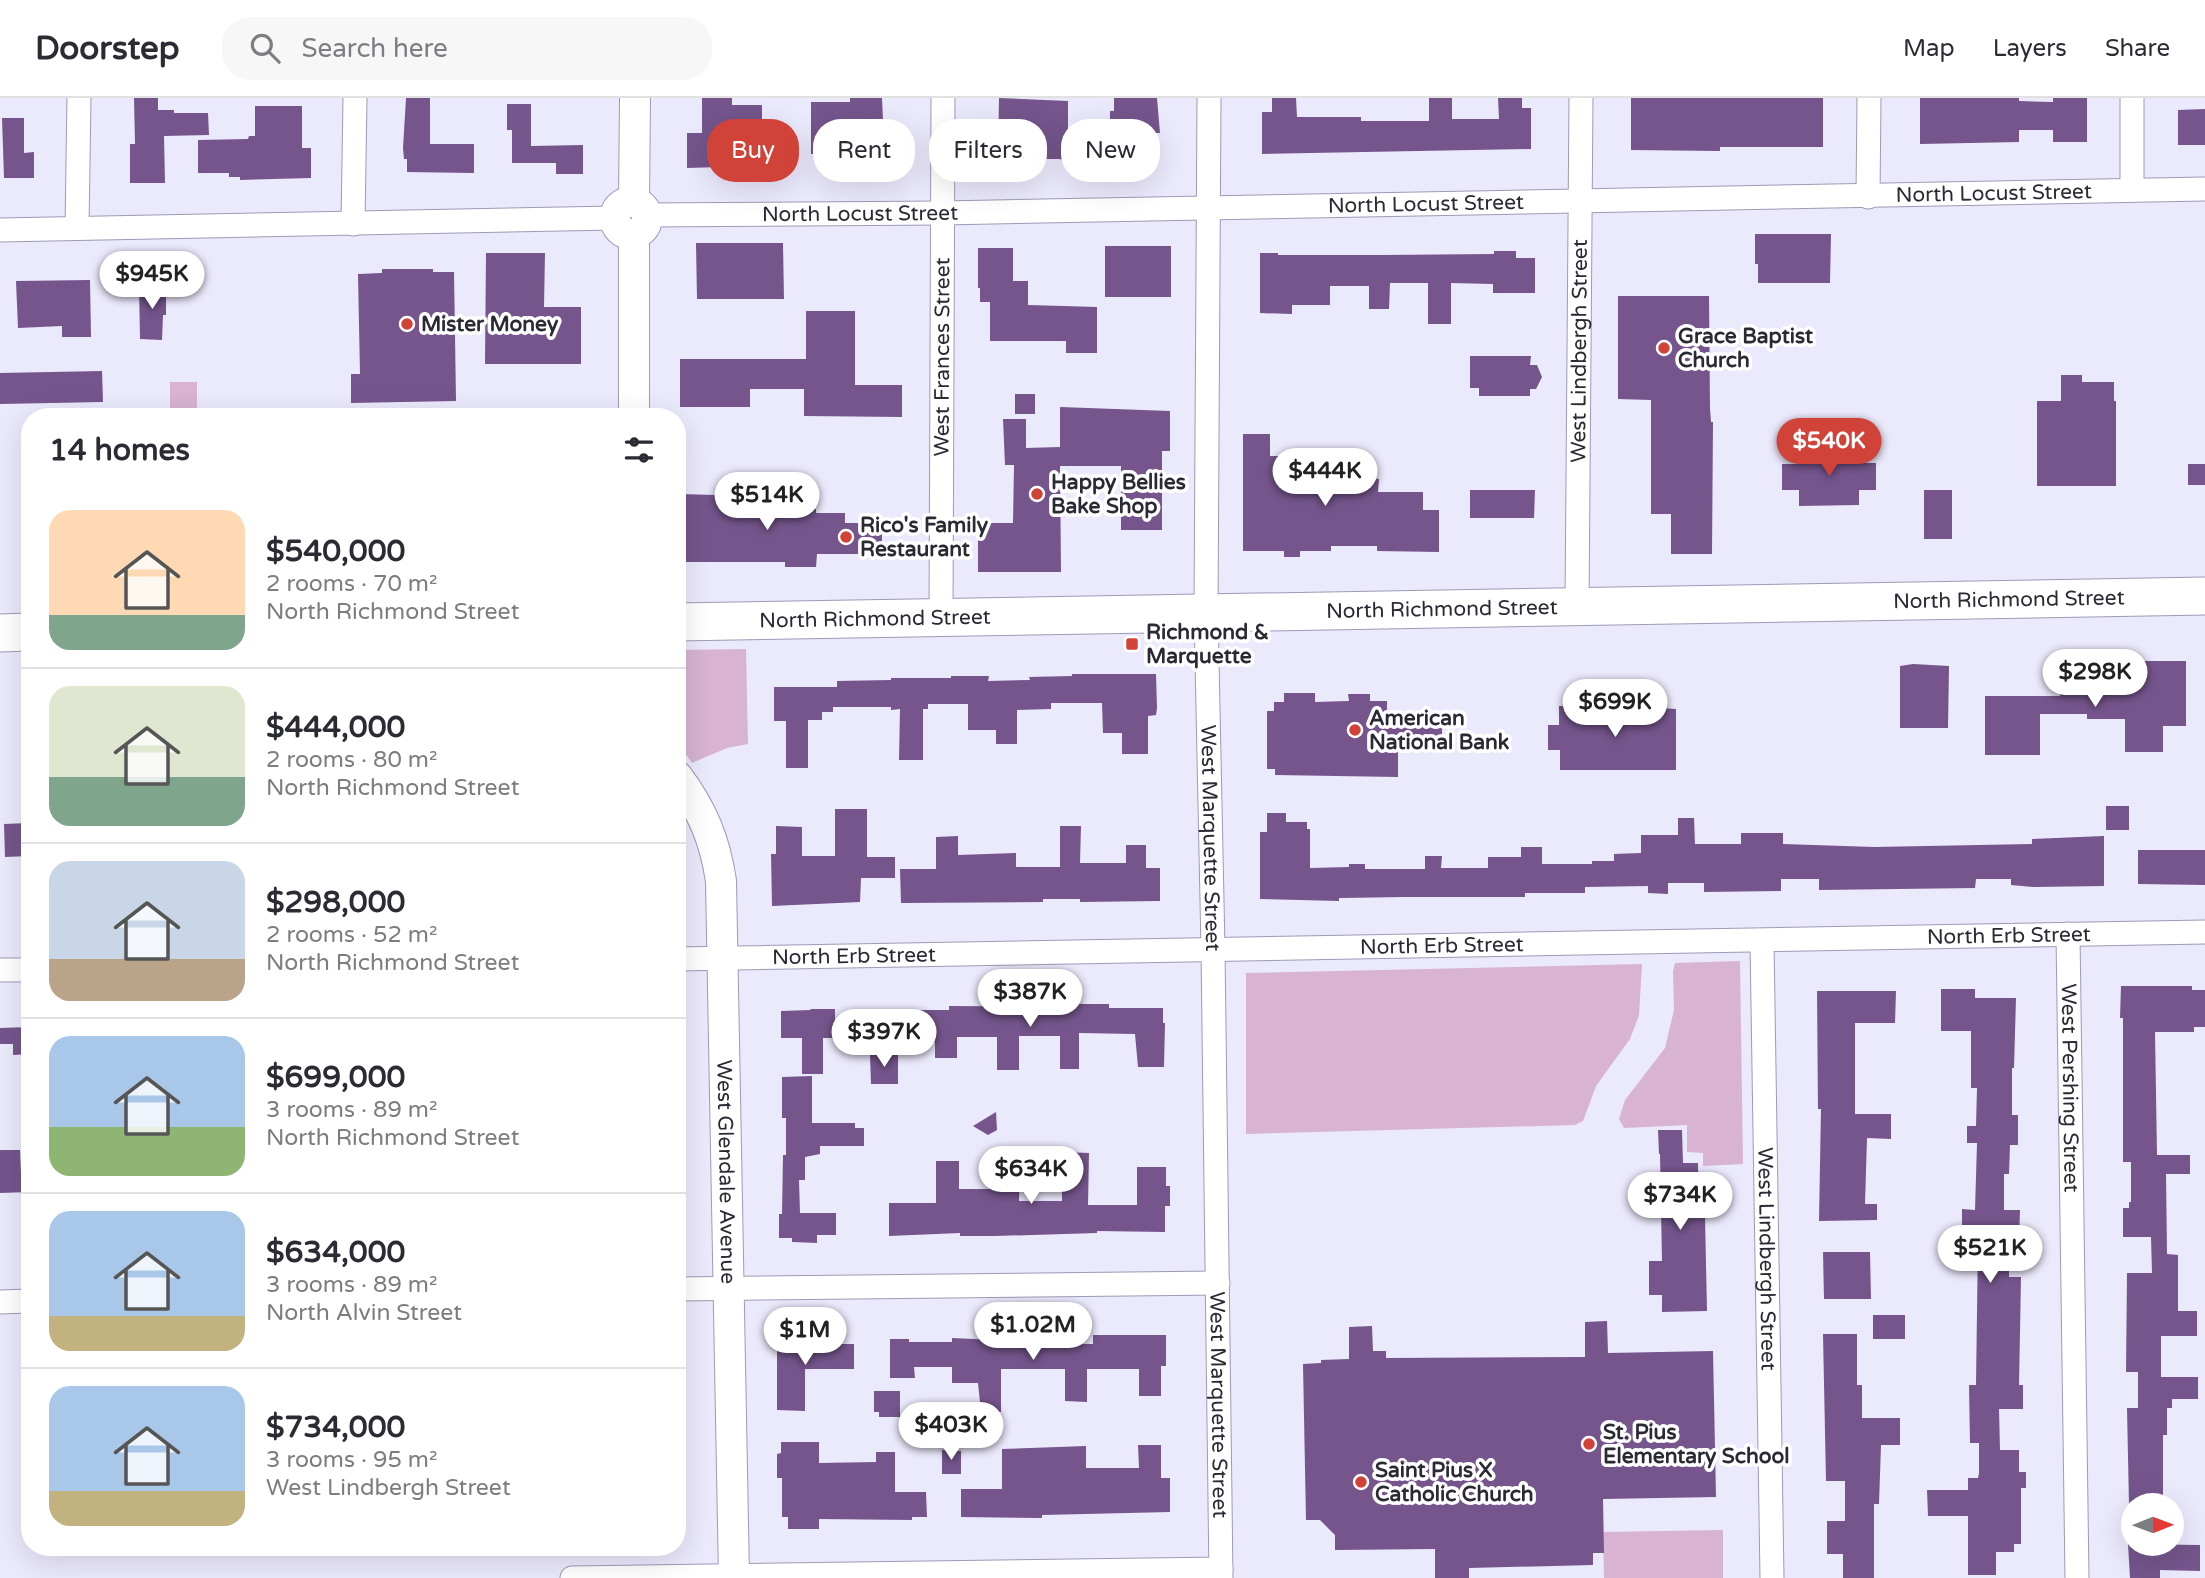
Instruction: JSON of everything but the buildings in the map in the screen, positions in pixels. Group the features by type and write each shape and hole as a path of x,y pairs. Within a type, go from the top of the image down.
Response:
{"main road":[{"name":"North Richmond Street","path":"686,622 2205,596"},
{"path":"0,633 21,632"}],"street":[{"path":"77,228 79,98"},
{"path":"353,224 355,98"},
{"path":"634,408 632,217 635,98"},
{"name":"West Frances Street","path":"941,618 943,98"},
{"name":"West Marquette Street","path":"1209,98 1206,612 1221,1574"},
{"name":"West Lindbergh Street","path":"1577,607 1581,98"},
{"path":"1868,197 1869,98"},
{"path":"2132,98 2132,190"},
{"name":"North Locust Street","path":"0,230 2205,189"},
{"name":"West Glendale Avenue","path":"686,789 701,810 718,856 721,895 734,1576"},
{"name":"North Erb Street","path":"686,959 2205,932"},
{"name":"West Pershing Street","path":"2068,934 2077,1578"},
{"name":"West Lindbergh Street","path":"1762,941 1772,1578"},
{"path":"0,970 21,970"},
{"path":"686,1289 1218,1283"},
{"path":"0,1302 21,1301"},
{"path":"572,1578 1221,1574"}],"shaded area":[{"path":"170,382 197,382 197,408 170,408"},
{"path":"746,649 748,744 727,748 692,763 686,755 686,650"},
{"path":"1740,961 1743,1164 1703,1166 1703,1153 1687,1152 1687,1125 1624,1128 1619,1119 1625,1100 1665,1048 1674,1010 1675,963"},
{"path":"1642,964 1639,1015 1630,1039 1596,1086 1583,1121 1575,1125 1246,1134 1246,973"},
{"path":"1723,1530 1723,1578 1604,1578 1603,1532"}],"place":[{"name":"Mister Money","path":"407,324"},
{"name":"Grace Baptist Church","path":"1664,348"},
{"name":"Happy Bellies Bake Shop","path":"1037,494"},
{"name":"Rico's Family Restaurant","path":"846,537"},
{"name":"Richmond & Marquette","path":"1132,644"},
{"name":"American National Bank","path":"1355,730"},
{"name":"St. Pius Elementary School","path":"1589,1444"},
{"name":"Saint Pius X Catholic Church","path":"1361,1482"}]}
